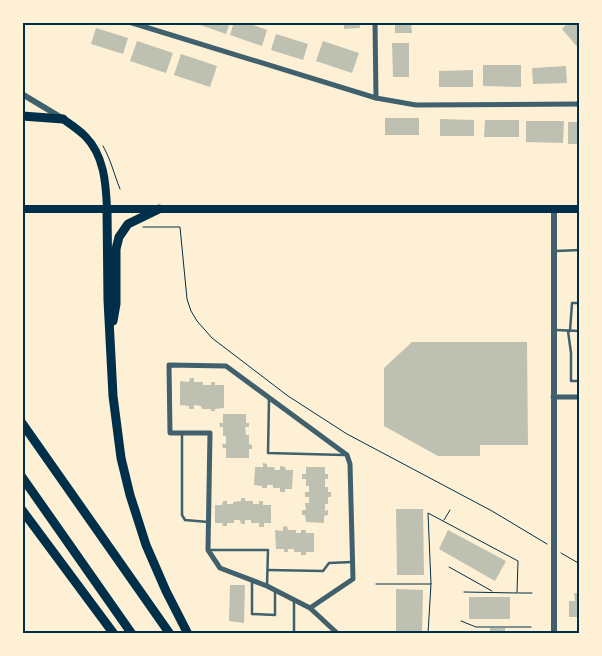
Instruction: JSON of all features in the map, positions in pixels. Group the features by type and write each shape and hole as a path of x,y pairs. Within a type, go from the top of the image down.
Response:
{"highway":[{"path":"22,116 63,119"},
{"path":"107,209 108,300 115,420 121,458 140,529 154,564 188,634"},
{"path":"111,334 116,304 115,256 119,237 128,224 159,210"},
{"path":"22,424 170,634"},
{"path":"22,477 132,634"},
{"path":"22,510 114,634"}],"main road":[{"path":"63,119 85,136 96,150 105,178 107,209"},
{"path":"22,209 580,209"}],"street":[{"path":"129,22 376,98 416,105 580,104"},
{"path":"375,22 376,98"},
{"path":"22,94 63,119"},
{"path":"554,209 554,634"},
{"path":"310,608 353,579 350,464 346,455 226,366 169,365 170,433 210,433 208,550 220,568 267,586 310,608 338,634"},
{"path":"553,397 580,397"}],"lane":[{"path":"554,250 580,250"},
{"path":"580,303 572,303 569,331 572,353 571,381 580,381"},
{"path":"554,330 580,331"},
{"path":"269,398 268,453 346,455"},
{"path":"182,433 182,515 185,520 208,522"},
{"path":"208,550 268,550 267,586"},
{"path":"268,570 323,571 329,563 352,562"},
{"path":"252,580 252,614 275,615 275,590"},
{"path":"294,600 294,634"}],"path":[{"path":"140,226 180,227 187,299 197,320 212,338 288,396 347,434 492,511 580,564"},
{"path":"443,521 450,510"},
{"path":"428,634 431,584 428,513 518,561 517,593"},
{"path":"449,567 493,592"},
{"path":"376,584 431,584"},
{"path":"464,592 532,593"},
{"path":"461,622 476,627 532,627"}],"building":[{"path":"192,22 230,22 226,34"},
{"path":"234,22 245,22 267,30 262,46 230,35"},
{"path":"344,22 360,22 360,28 344,29"},
{"path":"395,22 411,22 412,33 395,33"},
{"path":"569,22 580,24 580,50 562,29"},
{"path":"96,28 128,38 123,54 91,44"},
{"path":"276,34 308,44 303,60 271,50"},
{"path":"137,41 173,53 166,73 130,61"},
{"path":"323,41 359,53 352,73 316,61"},
{"path":"392,43 409,43 409,77 393,77"},
{"path":"181,54 217,66 210,87 174,75"},
{"path":"483,65 521,65 521,87 483,86"},
{"path":"566,66 567,83 533,84 532,68"},
{"path":"473,70 473,87 439,87 439,71"},
{"path":"385,118 419,118 419,135 385,135"},
{"path":"440,119 474,120 474,136 440,136"},
{"path":"485,120 519,120 519,137 484,137"},
{"path":"526,121 564,121 563,143 526,142"},
{"path":"568,122 580,122 580,144 568,144"},
{"path":"412,342 527,342 528,445 480,445 480,456 438,456 384,426 384,368"},
{"path":"190,378 194,378 194,382 203,382 203,385 211,385 211,382 215,382 215,385 224,385 224,408 211,411 211,409 202,409 201,406 194,405 194,409 189,409 189,406 180,405 180,381 189,382"},
{"path":"223,414 246,414 246,423 249,423 249,427 245,427 246,435 249,435 249,444 252,445 252,449 249,449 249,458 226,458 226,448 223,448 222,444 226,444 226,436 223,436 223,427 220,427 219,423 223,423"},
{"path":"263,463 267,464 267,467 274,467 275,470 280,470 280,466 285,467 286,470 293,470 292,489 285,489 285,492 280,492 280,488 273,488 273,485 267,485 267,488 262,488 262,486 254,485 255,467 263,467"},
{"path":"306,467 325,467 325,474 328,474 328,479 325,479 325,487 328,487 328,492 331,492 331,497 328,497 328,504 325,504 325,511 328,510 328,515 324,516 324,523 306,522 305,515 302,515 302,510 306,510 305,503 309,503 309,497 305,497 305,492 309,492 309,486 306,486 306,479 302,479 302,474 306,474"},
{"path":"241,498 245,498 245,501 253,501 253,504 259,504 259,501 263,501 263,505 271,505 271,523 264,523 264,527 259,527 259,523 251,523 251,520 245,520 245,524 241,524 240,520 234,520 234,523 227,523 227,526 223,526 222,523 215,523 215,505 222,505 223,501 227,501 227,504 233,504 233,502 241,501"},
{"path":"396,509 423,509 424,575 397,575"},
{"path":"287,526 288,530 296,530 296,533 306,530 306,533 314,533 314,552 306,552 306,555 301,555 301,552 294,552 294,549 288,549 288,552 284,552 284,549 276,549 275,530 283,531 283,527"},
{"path":"448,530 506,561 495,581 439,549"},
{"path":"230,585 245,585 244,623 229,621"},
{"path":"396,589 423,590 422,634 396,634"},
{"path":"574,593 580,593 580,617 569,617 569,601 575,601"},
{"path":"469,597 510,597 510,619 469,619"},
{"path":"490,628 505,628 505,634 490,634"}]}
